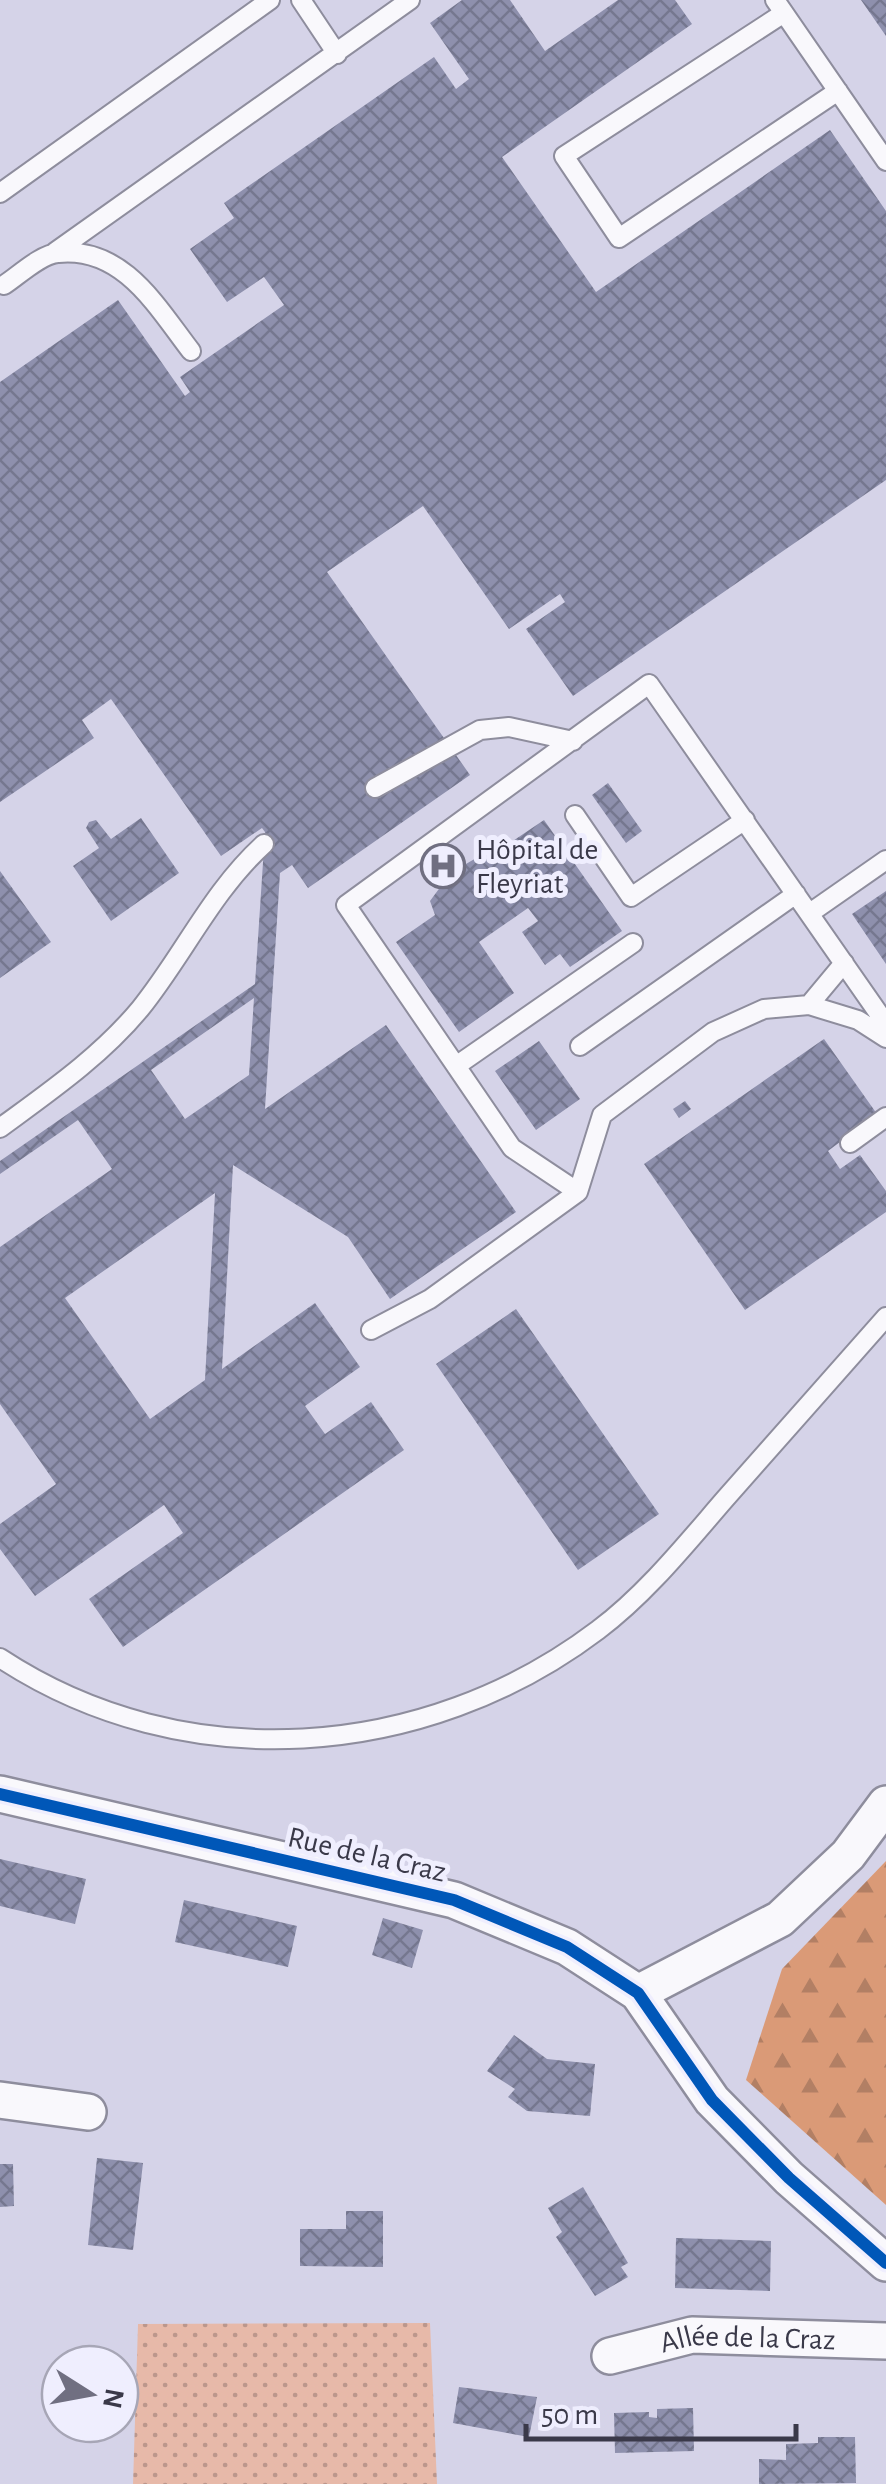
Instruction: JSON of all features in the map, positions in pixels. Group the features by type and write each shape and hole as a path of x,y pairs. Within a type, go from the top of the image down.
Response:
{"street":[{"name":"Rue de la Craz","path":"0,1794 454,1900 567,1947 638,1993 712,2100 789,2178 886,2262"},
{"path":"638,1993 780,1919 848,1855 886,1804"},
{"path":"0,2100 88,2112"},
{"name":"Allée de la Craz","path":"610,2356 692,2335 886,2340"}],"lane":[{"path":"0,193 270,0"},
{"path":"301,0 337,54"},
{"path":"4,285 410,0"},
{"path":"838,91 619,238 564,156 779,6 838,91 886,161"},
{"path":"55,252 87,256 120,268 136,281 191,351"},
{"path":"578,1192 512,1148 346,905 650,684 886,1024"},
{"path":"375,788 480,730 509,727 573,741"},
{"path":"575,815 631,896 745,820"},
{"path":"0,1128 115,1037 168,972 229,882 264,844"},
{"path":"810,914 886,860"},
{"path":"580,1046 796,894"},
{"path":"456,1066 633,942"},
{"path":"809,1006 844,963"},
{"path":"371,1330 430,1299 578,1192 602,1114 714,1032 764,1009 809,1006 858,1020 886,1038"},
{"path":"850,1142 886,1117"},
{"path":"0,1658 95,1706 195,1733 284,1743 375,1730 453,1710 524,1676 598,1630 664,1569 886,1317"}],"shaded area":[{"path":"430,2323 437,2484 133,2484 134,2444 140,2444 138,2324"}],"green space":[{"path":"886,1861 886,2205 746,2080 782,1969"}],"building":[{"path":"462,0 510,0 545,51 618,0 675,0 692,24 502,157 596,292 830,130 886,211 886,480 573,696 526,629 565,602 560,594 509,629 423,506 327,572 470,775 308,888 292,865 280,873 265,1109 386,1025 516,1212 390,1299 348,1237 233,1165 222,1369 315,1303 360,1367 305,1406 325,1434 371,1402 404,1450 123,1647 89,1599 183,1533 164,1505 35,1596 0,1549 0,1524 56,1484 0,1404 0,1247 112,1169 78,1120 0,1174 0,1161 255,984 265,832 262,828 221,856 111,699 82,720 94,738 0,802 0,382 118,300 185,396 190,392 180,377 284,305 264,277 227,302 190,249 234,218 224,203 434,57 456,89 469,79 430,23","holes":["254,998 249,1075 185,1119 151,1070","215,1193 205,1380 150,1419 65,1298"]},
{"path":"861,0 886,0 886,36"},
{"path":"608,783 642,831 626,843 592,795"},
{"path":"141,818 179,873 111,921 73,866 99,848 86,828 89,822 96,820 111,839"},
{"path":"544,820 622,931 570,967 560,954 545,965 522,932 538,921 528,908 479,942 514,993 459,1032 396,942 435,915 430,901 444,882 442,878 483,854 486,859"},
{"path":"0,871 51,942 0,978"},
{"path":"886,891 886,964 852,914"},
{"path":"824,1039 877,1114 828,1151 840,1169 860,1155 886,1191 886,1212 745,1310 644,1164"},
{"path":"539,1041 580,1099 536,1130 495,1071"},
{"path":"685,1101 691,1109 679,1118 673,1109"},
{"path":"516,1309 659,1514 578,1570 436,1364"},
{"path":"0,1859 86,1879 75,1924 0,1906"},
{"path":"184,1900 297,1926 288,1967 175,1942"},
{"path":"383,1918 423,1930 412,1968 372,1955"},
{"path":"514,2035 547,2059 595,2064 590,2116 527,2111 508,2097 515,2089 487,2071"},
{"path":"97,2158 143,2163 133,2250 88,2245"},
{"path":"0,2164 13,2164 14,2206 0,2207"},
{"path":"583,2187 628,2263 621,2267 628,2277 595,2296 556,2237 562,2232 548,2208"},
{"path":"346,2211 383,2211 383,2267 300,2266 300,2229 346,2229"},
{"path":"676,2238 771,2241 770,2291 675,2288"},
{"path":"459,2387 537,2397 529,2437 453,2423"},
{"path":"693,2408 694,2451 615,2453 614,2413 649,2412 649,2417 657,2418 657,2409"},
{"path":"818,2437 855,2437 856,2483 759,2484 759,2459 786,2460 786,2444 818,2443"}],"cycle path":[{"path":"0,1794 454,1900 567,1947 638,1993 712,2100 789,2178 886,2263"}],"place":[{"name":"Hôpital de Fleyriat","path":"443,866"}]}
